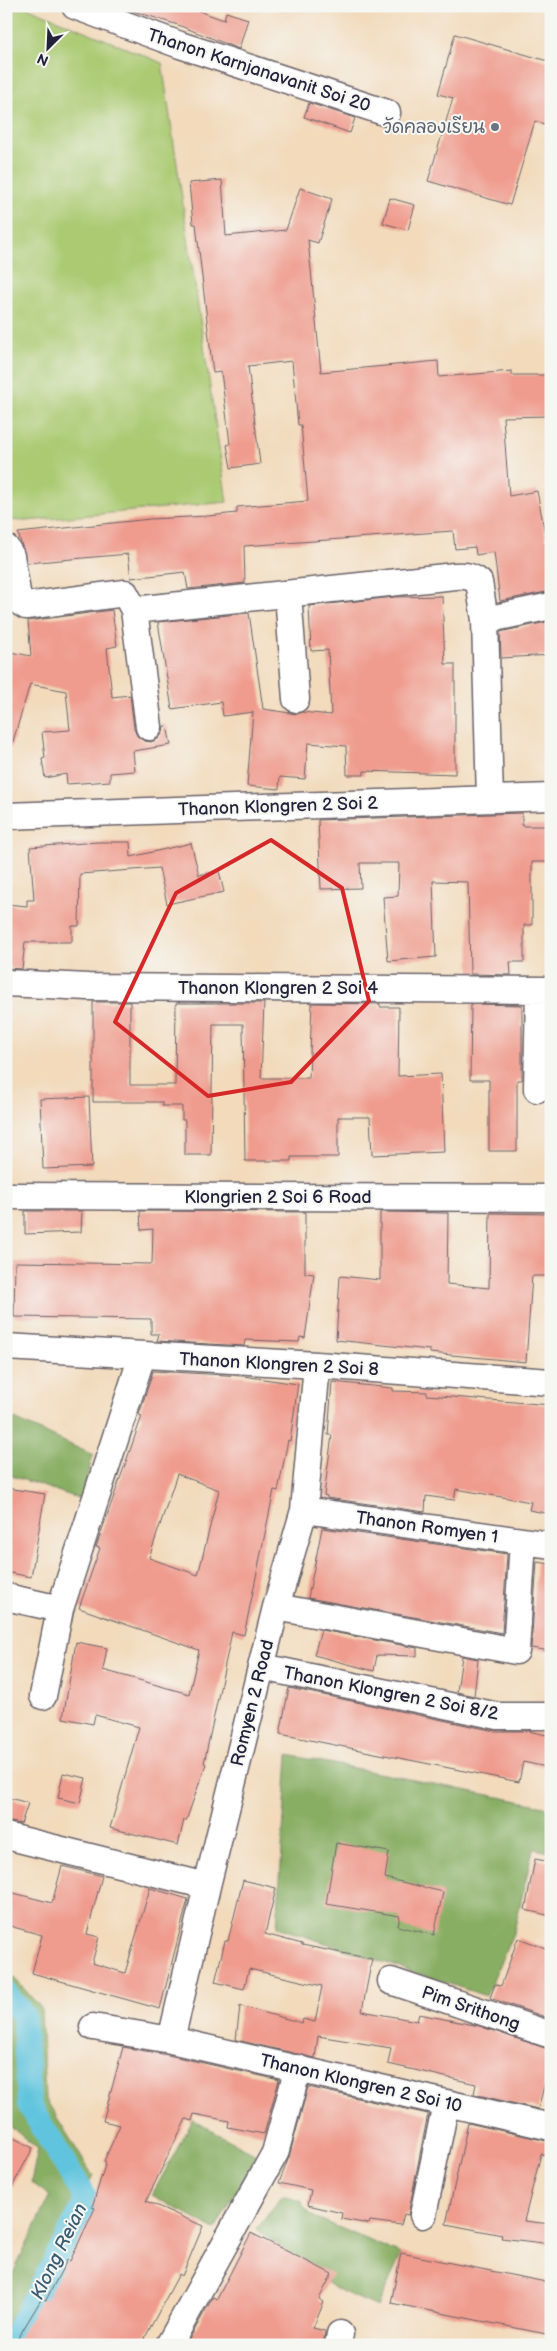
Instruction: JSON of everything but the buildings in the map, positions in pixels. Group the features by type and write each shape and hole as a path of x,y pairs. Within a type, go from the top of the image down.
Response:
{"street":[{"name":"Thanon Karnjanavanit Soi 20","path":"76,6 244,67 387,113"},
{"path":"6,548 11,556 18,598 23,605 125,593 134,610 148,727"},
{"path":"134,610 462,575 478,581 485,620 490,798"},
{"path":"288,594 296,699"},
{"path":"485,620 551,606"},
{"name":"Thanon Klongren 2 Soi 2","path":"6,816 551,797"},
{"name":"Thanon Klongren 2 Soi 4","path":"6,982 88,987 545,990"},
{"path":"537,1089 545,990"},
{"name":"Klongrien 2 Soi 6 Road","path":"6,1196 551,1198"},
{"name":"Thanon Klongren 2 Soi 8","path":"6,1347 142,1356 317,1364 551,1382"},
{"path":"43,1696 60,1609 142,1356"},
{"name":"Romyen 2 Road","path":"171,2040 276,1607 304,1510 317,1364"},
{"name":"Thanon Romyen 1","path":"304,1510 551,1545"},
{"path":"276,1607 516,1651 523,1541"},
{"path":"6,1597 60,1609"},
{"name":"Thanon Klongren 2 Soi 8/2","path":"262,1666 498,1716 551,1716"},
{"path":"6,1836 207,1886"},
{"name":"Pim Srithong","path":"391,1982 551,2035"},
{"name":"Thanon Klongren 2 Soi 10","path":"93,2027 171,2040 551,2127"},
{"path":"169,2345 275,2152 298,2068"},
{"path":"422,2215 446,2103"}],"highlighted area":[{"path":"271,840 342,888 369,1001 291,1082 208,1096 115,1022 176,893"}],"green space":[{"path":"6,6 24,6 162,63 227,502 26,521 6,520"},
{"path":"6,1415 93,1455 81,1499 6,1474"},
{"path":"288,1755 544,1806 551,1813 551,1852 533,1849 514,1931 486,1996 277,1927"},
{"path":"6,1969 41,2008 45,2098 93,2176 6,2345 6,2288 50,2196 31,2182 38,2149 6,2123"},
{"path":"193,2120 256,2155 215,2230 152,2195"},
{"path":"282,2196 301,2201 312,2216 401,2254 378,2307 336,2289 257,2229"}],"waterway":[{"name":"Klong Reian","path":"6,1994 24,2016 29,2105 87,2200 10,2345"}],"place":[{"name":"วัดคลองเรียน","path":"495,127"}]}
